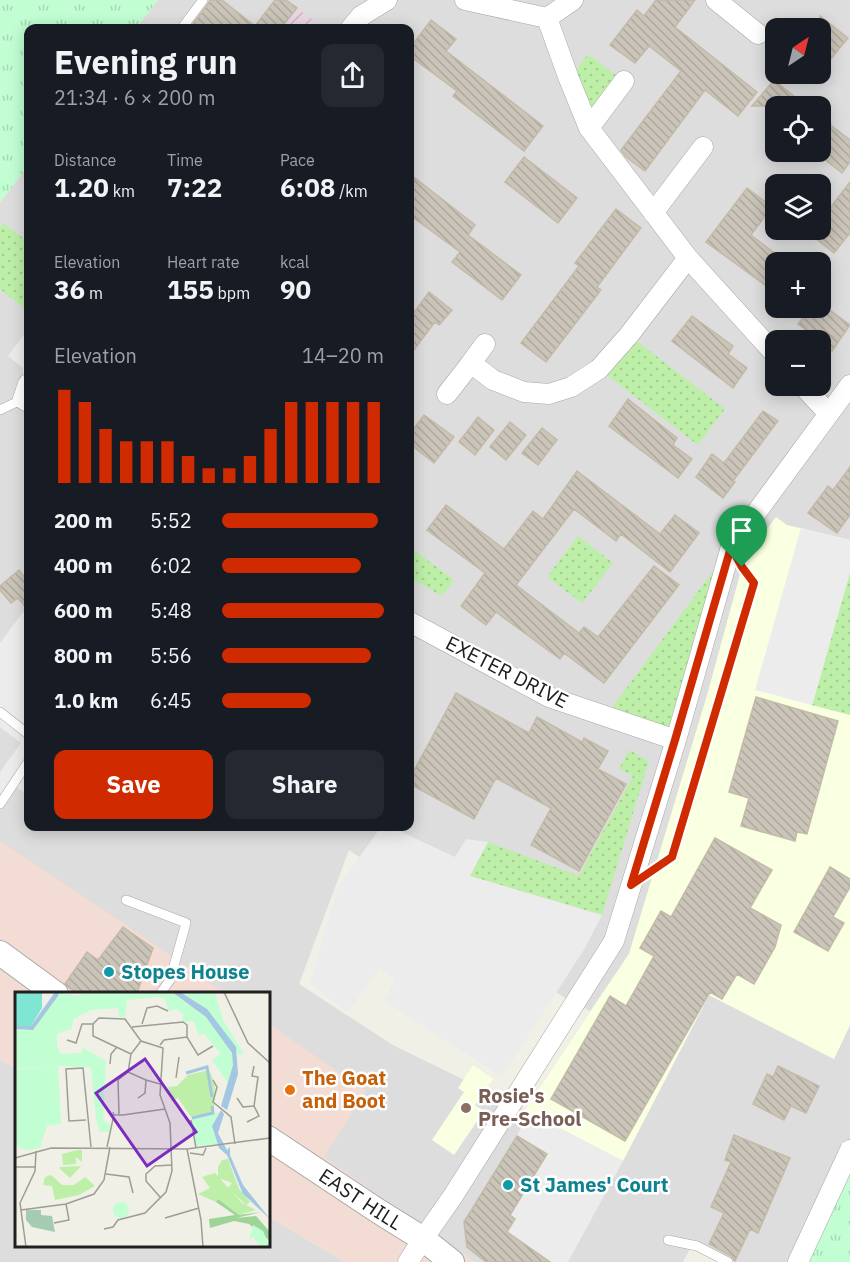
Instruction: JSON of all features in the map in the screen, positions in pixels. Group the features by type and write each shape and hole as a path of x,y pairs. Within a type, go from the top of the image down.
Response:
{"street":[{"path":"354,24 361,16 387,0"},
{"path":"465,0 547,18 573,0"},
{"path":"719,1 758,34"},
{"path":"547,18 589,128 688,258 765,343"},
{"path":"589,128 624,81"},
{"path":"653,213 703,147"},
{"path":"471,363 493,381 524,392 549,394 571,387 599,369 629,335 688,258"},
{"path":"447,394 485,344"},
{"path":"408,1262 449,1203 614,940 731,547 850,385"},
{"path":"812,396 828,413"},
{"name":"EXETER DRIVE","path":"414,624 549,697 675,740"},
{"path":"0,953 55,992"},
{"name":"EAST HILL","path":"270,1139 423,1239 452,1262"},
{"path":"798,1262 850,1150"}],"lane":[{"path":"185,24 203,0"},
{"path":"0,410 24,397"},
{"path":"631,885 672,857 754,583 731,547"},
{"path":"0,712 24,731"},
{"path":"0,804 24,768"},
{"path":"126,900 186,923 170,980 161,992"},
{"path":"668,1240 698,1246 728,1262"}],"shaded area":[{"path":"158,0 850,0 850,540 744,560 708,692 629,954 590,1011 565,998 349,850 299,984 393,1045 623,1161 709,995 834,1059 850,1025 850,1163 806,1262 718,1262 691,1247 683,1262 475,1262 323,1157 270,1027 270,992 221,992 0,842 0,202 24,171 24,831 414,831 414,24 139,24"},
{"path":"275,0 286,0 319,24 259,24 257,23"},
{"path":"24,334 24,377 23,368 8,356"},
{"path":"776,517 787,525 850,540 850,1025 834,1059 709,995 623,1161 525,1110 629,954 708,692 744,560"},
{"path":"801,528 850,540 850,572 812,705 755,690"},
{"path":"23,612 24,792 16,787 0,810 0,772 21,743 0,727 0,643"},
{"path":"378,831 400,831 455,857 466,839 488,842 470,876 602,915 585,948 502,1077 384,1001 395,980 379,969 348,1012 310,984 337,888"},
{"path":"0,841 224,992 15,992 15,1068 0,1059"},
{"path":"270,1025 366,1091 324,1157 475,1262 345,1262 270,1218"},
{"path":"0,1059 15,1068 15,1247 270,1247 270,1218 345,1262 0,1262"},
{"name":"Rosie's Pre-School","path":"473,1065 493,1079 475,1105 484,1111 454,1155 432,1140 464,1092 458,1088"},
{"path":"525,1110 623,1161 568,1262 548,1262 507,1232 515,1219 510,1215 546,1154 517,1136"}],"green space":[{"path":"0,0 158,0 139,24 24,24 24,171 0,202"},
{"path":"588,54 624,81 589,128 569,79"},
{"path":"3,223 24,239 24,308 0,289 0,228"},
{"path":"629,335 725,409 698,445 599,369"},
{"path":"578,536 613,563 582,603 547,577"},
{"path":"731,547 676,740 605,717"},
{"path":"414,550 454,580 442,596 414,580"},
{"path":"850,572 850,715 812,705"},
{"path":"629,750 649,761 602,915 470,876 488,842 579,876 633,776 619,769"},
{"path":"850,1163 850,1262 806,1262"}],"building":[{"path":"210,0 222,0 252,24 193,24"},
{"path":"275,0 286,0 297,8 284,24 257,24"},
{"path":"656,0 695,0 675,27 757,92 738,116 705,90 645,171 626,157 621,150 681,71 649,46 635,63 610,45 637,10 644,16"},
{"path":"431,20 456,39 446,51 543,126 524,151 453,96 457,91 414,59 414,43"},
{"path":"831,25 848,38 831,59"},
{"path":"771,84 779,84 794,96 765,96 765,106 752,106"},
{"path":"831,125 850,140 850,162 842,173 828,162 831,162"},
{"path":"524,157 577,198 558,223 505,182"},
{"path":"414,177 475,225 468,235 521,275 502,300 452,262 460,252 414,218"},
{"path":"850,182 850,233 834,253 818,240 831,240 831,207"},
{"path":"747,188 765,202 765,216 751,235 773,252 765,252 765,285 706,242"},
{"path":"616,209 641,228 597,287 601,290 546,362 521,343 579,266 575,263"},
{"path":"429,292 452,310 439,325 435,322 414,350 414,313"},
{"path":"831,311 850,325 832,351 831,330 806,330 798,324 802,318 831,318"},
{"path":"692,316 733,346 728,354 747,368 733,388 672,341"},
{"path":"628,399 677,438 673,445 692,459 678,478 609,426"},
{"path":"763,411 778,421 723,498 696,477 712,454 724,463"},
{"path":"424,415 454,437 434,463 414,447 414,429"},
{"path":"478,417 494,430 475,455 459,442"},
{"path":"510,422 526,435 506,460 490,447"},
{"path":"542,428 557,440 538,465 522,453"},
{"path":"850,467 850,515 837,533 808,513 828,486 833,490"},
{"path":"577,471 660,534 675,515 699,533 670,572 621,534 616,541 574,509 516,585 579,633 584,627 598,637 654,566 679,585 604,683 564,653 560,659 496,612 486,625 461,606 485,573 427,530 446,505 504,549 533,511 543,519"},
{"path":"19,570 24,577 24,605 18,598 11,603 0,590 0,586"},
{"path":"456,693 529,733 537,717 582,742 584,738 608,751 598,769 626,784 579,871 531,845 551,808 496,778 474,819 414,786 414,771"},
{"path":"756,697 838,721 807,834 797,832 795,841 741,826 749,798 729,792"},
{"path":"715,838 772,870 750,908 781,925 775,947 754,984 737,974 722,999 710,992 625,1141 551,1099 610,996 626,1006 654,956 640,948 661,911 671,917"},
{"path":"830,867 850,879 850,887 833,917 844,923 828,951 794,932"},
{"name":"Stopes House","path":"123,927 153,948 137,992 76,992 65,984 87,952 98,960"},
{"path":"778,1066 819,1086 806,1113 791,1106 784,1120 753,1104 767,1074 773,1077"},
{"path":"734,1135 790,1158 758,1233 750,1229 735,1261 731,1256 709,1244 724,1213 711,1207 731,1162 725,1160"},
{"name":"St James' Court","path":"517,1136 547,1154 510,1215 515,1219 507,1232 550,1262 486,1262 467,1247 464,1222"}],"place":[{"name":"Stopes House","path":"109,972"},
{"name":"The Goat and Boot","path":"290,1090"},
{"name":"Rosie's Pre-School","path":"466,1108"},
{"name":"St James' Court","path":"508,1185"}],"route":[{"path":"731,547 742,567 754,583 672,857 631,885 731,547"}]}
